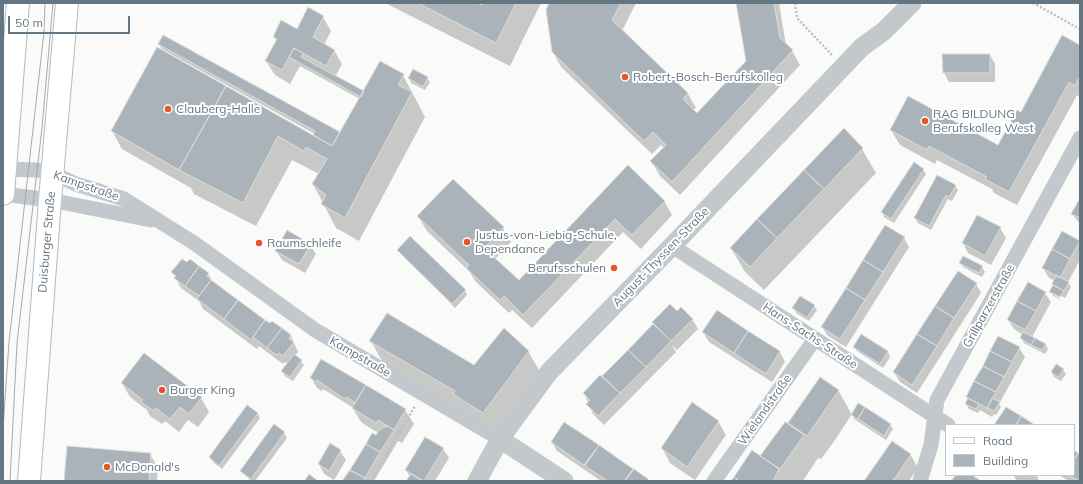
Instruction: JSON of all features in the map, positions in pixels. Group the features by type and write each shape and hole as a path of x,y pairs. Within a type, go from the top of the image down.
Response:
{"main road":[{"path":"3,194 18,3"},
{"name":"Duisburger Straße","path":"30,481 50,200 54,174 67,3"}],"street":[{"name":"August-Thyssen-Straße","path":"862,48 876,23 894,3"},
{"name":"August-Thyssen-Straße","path":"477,481 500,439 549,372 862,48 884,31 912,3"},
{"name":"Grillparzerstraße","path":"920,481 931,445 937,400 1080,138"},
{"name":"Kampstraße","path":"4,169 37,170 54,174 76,184 124,199 194,243 315,330 500,439 564,481"},
{"name":"Kampstraße","path":"3,194 50,200 162,223"},
{"name":"Hans-Sachs-Straße","path":"672,246 946,424"},
{"name":"Wielandstraße","path":"714,481 815,339"}],"path":[{"path":"794,3 797,18 843,68"},
{"path":"1033,3 1080,29"},
{"path":"371,481 423,394"}],"building":[{"path":"418,3 478,3 482,5 483,3 516,3 496,43"},
{"name":"Robert-Bosch-Berufskolleg","path":"549,3 621,3 612,20 688,93 683,99 697,113 746,61 736,3 774,3 780,38 793,50 672,182 650,161 666,145 653,132 644,141 552,52 546,10"},
{"path":"308,7 324,16 313,37 335,50 326,66 294,48 282,70 265,61 277,39 273,37 281,20 297,29"},
{"path":"163,35 340,132 332,146 313,135 315,131 158,44"},
{"name":"RAG BILDUNG Berufskolleg West","path":"1062,35 1080,45 1080,76 1075,86 1069,82 1009,192 985,179 987,177 929,146 927,150 890,130 908,96 998,145 1017,110 1021,112"},
{"name":"Clauberg-Halle","path":"157,47 226,86 179,170 111,131"},
{"path":"294,48 303,53 301,57 364,91 361,97 289,57"},
{"path":"942,54 990,54 990,73 943,73"},
{"path":"380,61 404,74 398,85 412,92 345,218 321,204 326,195 312,184 327,159 306,147 304,151 278,136 243,203 179,170 226,86 332,146"},
{"path":"413,69 428,77 423,87 408,78"},
{"path":"844,128 863,148 824,189 804,170"},
{"path":"914,162 924,169 891,219 881,212"},
{"name":"Justus-von-Liebig-Schule, Dependance","path":"628,165 665,201 632,235 615,219 523,315 504,296 500,300 466,268 469,265 417,216 453,179 504,227 484,248 519,280"},
{"path":"804,170 824,189 777,238 757,219"},
{"path":"937,175 956,185 949,197 946,195 929,226 914,218"},
{"path":"1080,198 1080,218 1071,214"},
{"path":"977,215 1001,227 985,256 962,243"},
{"path":"757,219 777,238 750,267 730,248"},
{"path":"885,225 905,237 883,272 863,260"},
{"path":"287,230 311,244 299,264 275,251"},
{"path":"1062,231 1080,241 1070,259 1052,249"},
{"path":"410,236 466,290 452,304 397,250"},
{"path":"1052,249 1070,259 1060,278 1042,268"},
{"path":"963,256 983,266 979,273 959,263"},
{"path":"182,259 187,262 190,259 199,266 185,286 174,278 176,276 171,272"},
{"path":"863,260 883,272 865,300 846,288"},
{"path":"199,266 209,273 207,276 211,280 199,296 185,286"},
{"path":"958,271 977,283 954,318 935,306"},
{"path":"1056,275 1069,282 1064,291 1052,284"},
{"path":"211,280 238,300 224,319 197,299"},
{"path":"1028,282 1046,292 1036,311 1017,301"},
{"path":"1053,285 1064,291 1060,297 1049,292"},
{"path":"846,288 865,300 840,339 821,327"},
{"path":"800,296 815,305 807,318 792,308"},
{"path":"238,300 265,320 251,340 224,319"},
{"path":"1017,301 1036,311 1025,330 1007,320"},
{"path":"670,304 677,311 681,307 693,319 671,341 652,322"},
{"path":"935,306 954,318 937,346 917,334"},
{"path":"717,310 748,331 734,353 702,332"},
{"path":"387,313 474,365 504,328 529,351 483,413 453,394 455,391 369,341"},
{"path":"265,320 270,323 272,321 282,328 267,348 253,337"},
{"path":"653,324 671,341 646,367 628,350"},
{"path":"282,328 291,335 289,339 294,342 283,356 279,353 277,355 267,348"},
{"path":"748,331 780,351 766,374 734,353"},
{"path":"1023,332 1035,338 1031,345 1020,338"},
{"path":"861,334 888,351 880,364 853,347"},
{"path":"917,334 937,346 912,385 893,372"},
{"path":"998,336 1020,347 1012,362 990,351"},
{"path":"1035,338 1046,344 1042,350 1031,345"},
{"path":"628,350 646,367 620,393 602,376"},
{"path":"990,351 1012,362 1004,377 983,366"},
{"name":"Burger King","path":"144,353 202,397 189,414 180,407 170,419 156,408 154,411 141,402 143,400 121,383"},
{"path":"294,354 302,360 290,377 281,371"},
{"path":"321,359 366,385 354,404 354,402 347,397 345,399 317,380 316,382 310,378"},
{"path":"1056,364 1064,369 1058,377 1051,372"},
{"path":"983,366 1004,377 996,392 974,381"},
{"path":"600,375 620,393 598,416 586,404 590,400 583,393"},
{"path":"820,377 839,390 807,436 788,423"},
{"path":"974,381 996,392 987,408 966,397"},
{"path":"366,385 406,409 394,430 378,420 376,423 352,408"},
{"path":"968,398 979,404 976,409 965,404"},
{"path":"992,398 1000,402 994,411 987,408"},
{"path":"692,402 719,421 687,467 661,448"},
{"path":"858,403 865,407 858,419 851,415"},
{"path":"247,405 258,413 219,466 209,457"},
{"path":"865,407 891,424 884,436 858,419"},
{"path":"1006,407 1021,416 1017,424 995,424"},
{"path":"1021,416 1033,424 1017,424"},
{"path":"564,422 599,445 584,465 551,442"},
{"path":"785,422 804,435 780,469 760,456"},
{"path":"274,424 285,432 251,479 240,471"},
{"path":"388,426 394,430 380,452 366,444 372,433 376,435 380,429"},
{"path":"425,437 444,448 424,481 405,470"},
{"path":"892,441 911,454 897,475 892,481 864,481"},
{"path":"330,443 341,450 329,471 318,464"},
{"path":"366,444 380,452 365,478 350,470"},
{"path":"599,445 633,469 624,481 608,481 585,466"},
{"name":"McDonald's","path":"67,446 151,453 149,481 64,481"},
{"path":"752,450 779,469 773,481 739,481 734,477"},
{"path":"1075,451 1078,453 1075,458"},
{"path":"1078,453 1080,454 1080,481 1070,476 1075,476 1075,458"},
{"path":"634,469 648,479 650,481 625,481"},
{"path":"350,470 365,478 363,481 342,481"},
{"path":"309,474 318,481 306,481 305,480"},
{"path":"411,474 422,481 406,481"},
{"path":"955,476 974,476 981,481 951,481"},
{"path":"734,477 739,481 731,481"}],"tram line":[{"path":"3,428 9,342 44,32 45,3"},
{"path":"10,481 17,343 42,128 53,3"}],"place":[{"name":"Robert-Bosch-Berufskolleg","path":"625,77"},
{"name":"Clauberg-Halle","path":"168,109"},
{"name":"RAG BILDUNG Berufskolleg West","path":"925,121"},
{"name":"Justus-von-Liebig-Schule, Dependance","path":"467,242"},
{"name":"Raumschleife","path":"259,243"},
{"name":"Berufsschulen","path":"614,268"},
{"name":"Burger King","path":"162,390"},
{"name":"McDonald's","path":"107,467"}]}
